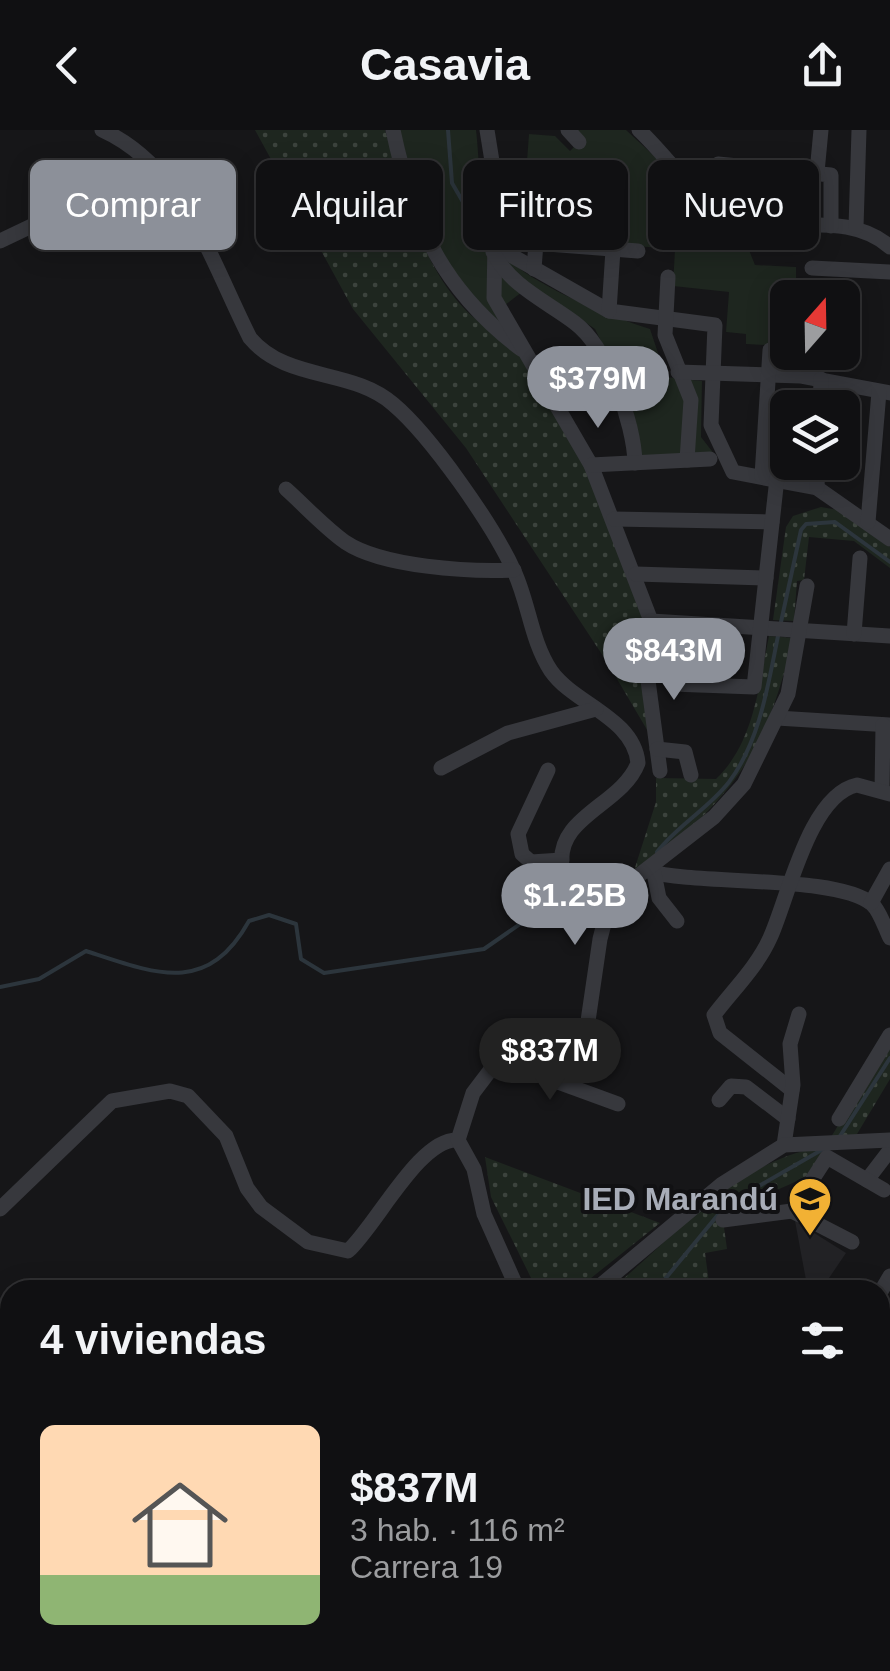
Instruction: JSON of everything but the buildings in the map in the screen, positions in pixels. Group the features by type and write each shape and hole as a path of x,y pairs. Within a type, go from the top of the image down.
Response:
{"street":[{"path":"102,130 147,160"},
{"path":"393,130 430,250 466,301 532,358"},
{"path":"487,130 492,160"},
{"path":"639,130 716,210 746,222 856,227 890,247"},
{"path":"821,130 831,226"},
{"path":"856,227 859,130"},
{"path":"819,173 824,173"},
{"path":"0,241 30,227"},
{"path":"628,249 638,251"},
{"path":"207,250 250,338 264,354 374,391 391,402 471,502 514,570 540,650 553,674 630,738 638,763 628,783 570,831 562,860 576,887 611,897"},
{"path":"493,250 494,298 591,465 636,574 650,621 642,635 660,771"},
{"path":"495,250 515,282 588,336 630,420 635,463"},
{"path":"500,250 609,310 715,324 713,434 736,474 770,477 770,350"},
{"path":"534,269 535,250"},
{"path":"609,310 614,250"},
{"path":"812,268 890,272"},
{"path":"668,277 664,320 678,372 691,400 687,460"},
{"path":"678,372 821,379 884,392 868,522"},
{"path":"821,379 821,390"},
{"path":"591,465 710,460"},
{"path":"559,1082 576,1073 582,1062 600,938 611,897 651,872 735,796 788,694 780,629 766,578 772,522 770,480"},
{"path":"783,480 817,488 890,540"},
{"path":"817,480 817,488"},
{"path":"286,489 346,542 366,552 459,569 514,570"},
{"path":"614,519 772,522"},
{"path":"854,634 860,558"},
{"path":"636,574 766,578"},
{"path":"672,684 754,686 780,629 806,586"},
{"path":"650,621 890,636"},
{"path":"441,768 508,732 596,709"},
{"path":"776,718 887,725 886,792 857,786 840,791 787,883 770,938 714,1022 720,1033 792,1090"},
{"path":"657,748 686,752 691,775"},
{"path":"548,770 518,834 518,844 530,862 562,860"},
{"path":"871,903 890,870"},
{"path":"651,872 787,883 871,903 890,938"},
{"path":"651,872 659,898 677,921"},
{"path":"784,1144 792,1090 790,1044 799,1014"},
{"path":"839,1118 890,1035"},
{"path":"514,1280 484,1214 474,1169 458,1140 473,1093 498,1060 618,1104"},
{"path":"718,1100 730,1086 746,1087 788,1119"},
{"path":"0,1209 112,1101 170,1091 188,1096 226,1136 247,1188 261,1207 308,1242 348,1251 422,1159 439,1143 458,1140"},
{"path":"607,1280 722,1184 784,1144 810,1140 850,1144 890,1140"},
{"path":"867,1180 890,1150"},
{"path":"792,1210 827,1157 884,1190"},
{"path":"723,1220 792,1210 852,1242"}],"shaded area":[{"path":"255,130 385,130 395,160 271,160"},
{"path":"393,130 476,130 478,160 463,160 463,250 499,250 562,294 650,329 666,377 702,381 701,437 715,455 640,455 614,368 595,329 531,285 496,312 518,347 446,276 437,250 443,250 443,160 404,160"},
{"path":"569,130 626,130 658,160 648,160 648,247 628,246 628,160 527,160 529,134 555,136 570,151 579,142"},
{"path":"321,250 426,250 460,304 528,365 572,440 624,554 642,619 656,745 607,662 466,448 353,309"},
{"path":"675,250 749,250 755,265 796,267 796,280 770,280 770,345 746,344 746,334 726,332 729,292 673,286"},
{"path":"821,507 838,510 890,547 890,568 854,541 809,537 804,580 797,581 794,621 773,620 786,527 793,516"},
{"path":"769,636 793,638 769,718 754,749 717,801 631,880 656,802 656,778 716,779 739,748 753,712"},
{"path":"890,1042 890,1079 854,1139 831,1137"},
{"path":"817,1148 827,1157 806,1176 748,1203 723,1220 727,1249 705,1253 709,1280 621,1280 731,1186 787,1156"},
{"path":"485,1157 660,1223 589,1280 532,1280 491,1197"},
{"name":"IED Marandú","path":"795,1221 846,1253 829,1278 806,1280"}],"waterway":[{"path":"448,130 452,183 463,202"},
{"path":"781,622 801,530 806,524 835,522 890,562"},
{"path":"657,852 721,792 740,766 761,712 778,636"},
{"path":"587,885 627,876"},
{"path":"0,987 39,979 86,951 157,971 197,970 216,961 233,945 249,921 269,915 296,924 301,959 324,973 484,949 569,890"},
{"path":"840,1136 890,1058"},
{"path":"664,1280 726,1205 825,1148"}],"place":[{"name":"IED Marandú","path":"810,1237"}]}
